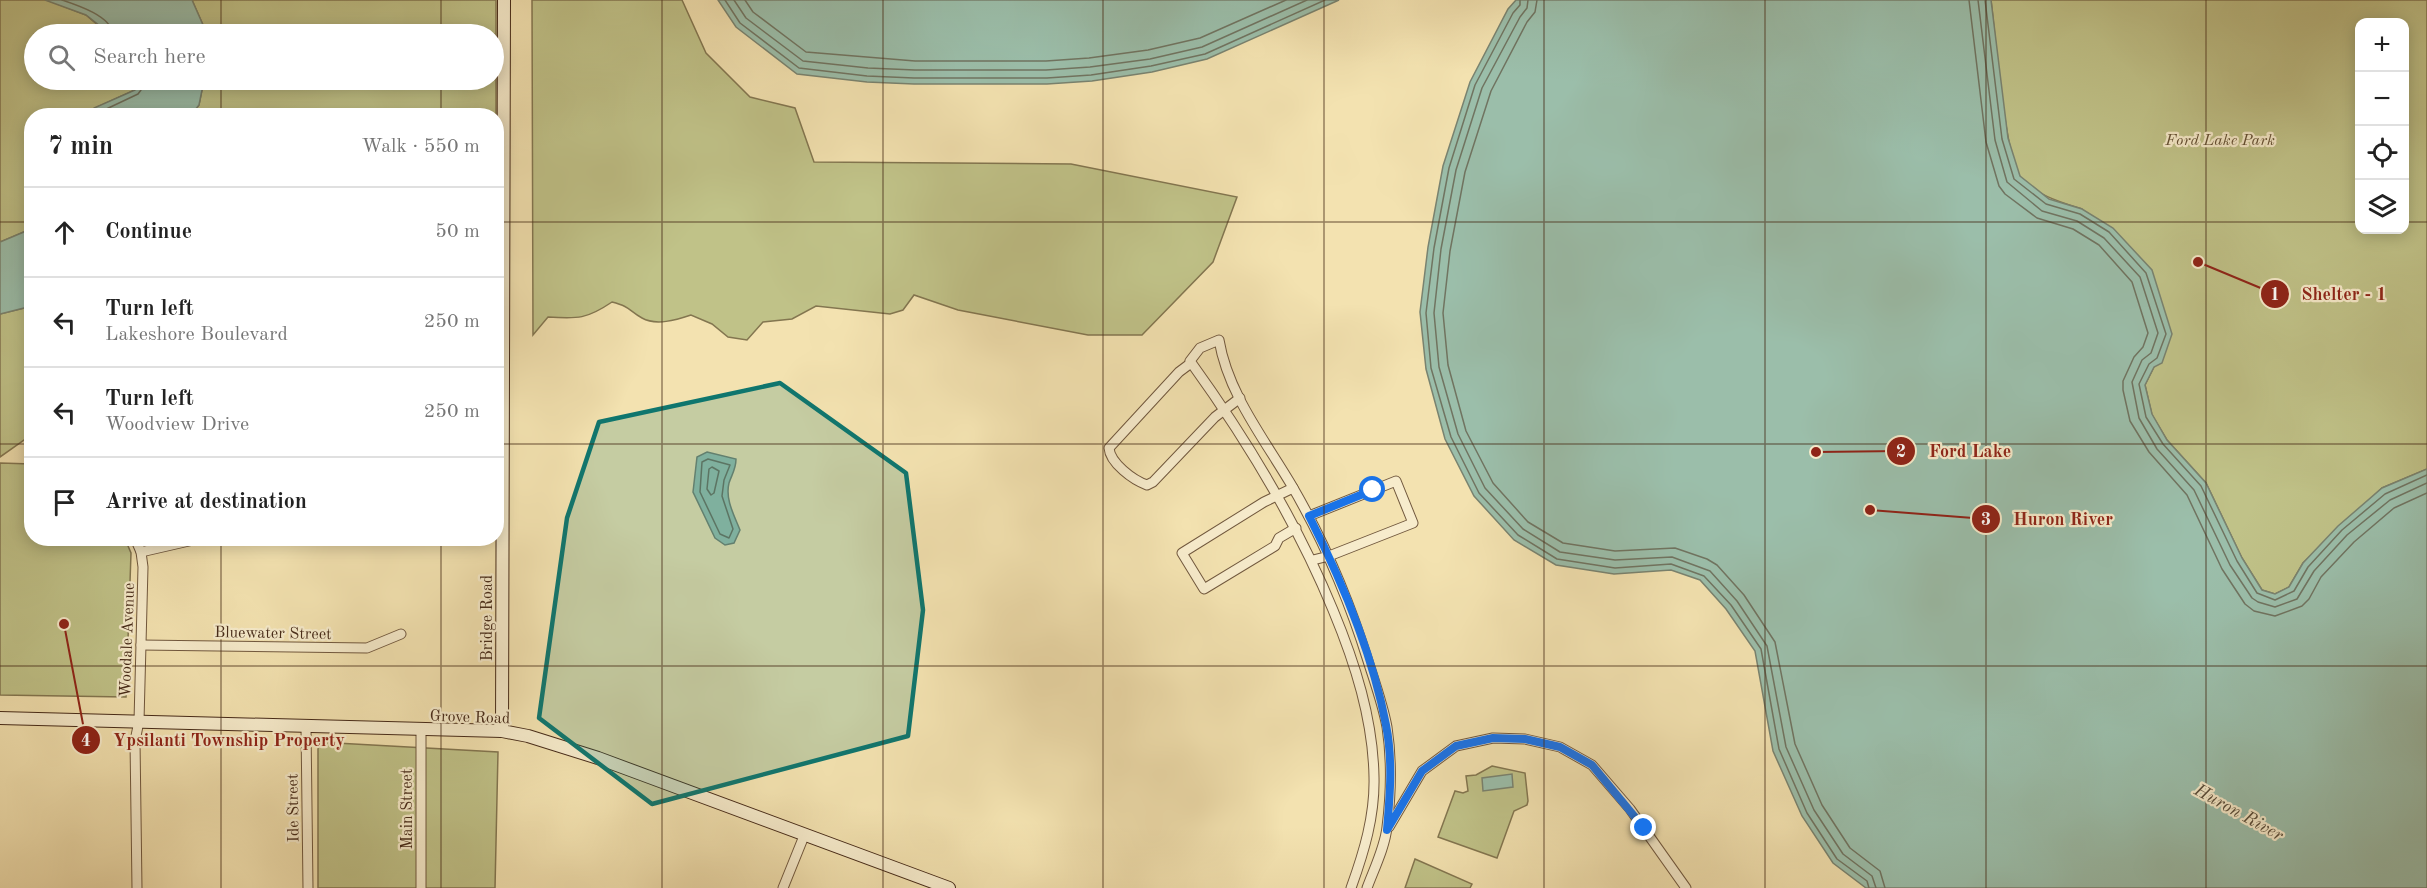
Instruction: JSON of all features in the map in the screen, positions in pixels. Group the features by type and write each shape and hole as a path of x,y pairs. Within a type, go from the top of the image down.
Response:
{"main road":[{"name":"Bridge Road","path":"504,0 504,24"},
{"name":"Bridge Road","path":"503,90 503,108"},
{"name":"Bridge Road","path":"501,546 502,731"},
{"name":"Grove Road","path":"0,718 502,731 528,736 598,758 949,888"}],"street":[{"path":"1240,398 1225,409 1153,482 1147,485 1137,482 1110,457 1109,448 1112,442 1179,372 1191,363 1193,356 1200,348 1219,340 1222,362 1240,398 1309,516 1329,556 1355,621 1387,726 1391,774 1387,830"},
{"path":"1191,363 1225,409 1278,494 1313,560 1344,637 1359,686 1368,716 1374,778 1372,814 1362,857 1351,888"},
{"path":"1309,516 1396,481 1413,523 1329,556 1313,560"},
{"path":"1293,488 1278,494 1182,554 1204,589 1275,546 1279,538 1296,528"},
{"name":"Woodale Avenue","path":"137,888 135,741 139,721 143,582 138,546"},
{"path":"141,552 167,546"},
{"name":"Bluewater Street","path":"141,645 367,648 401,634"},
{"path":"1359,686 1375,682"},
{"name":"Ide Street","path":"306,727 308,888"},
{"name":"Main Street","path":"421,730 421,888"},
{"path":"1367,888 1387,830 1422,771 1456,746 1493,738 1525,739 1560,747 1592,765 1630,809 1686,888"},
{"path":"1374,778 1391,774"},
{"path":"783,888 804,836"},
{"path":"1362,857 1376,861"}],"highlighted area":[{"path":"780,383 906,473 923,610 908,736 652,804 539,718 567,518 599,422"}],"green space":[{"path":"0,0 47,0 86,15 96,24 24,24 24,90 135,90 95,108 24,108 24,232 0,242"},
{"path":"192,0 496,0 496,24 203,24"},
{"path":"532,0 682,0 706,53 750,97 795,108 814,162 1071,164 1237,197 1213,262 1142,335 1088,335 958,310 914,295 903,310 890,314 816,306 792,319 763,322 747,340 728,337 712,324 691,315 653,322 612,302 582,317 548,317 533,335"},
{"name":"Ford Lake Park","path":"1991,0 2427,0 2427,469 2382,488 2303,563 2289,587 2275,594 2262,590 2242,558 2206,483 2167,440 2152,415 2145,385 2154,367 2082,209 2042,194 2021,178 2015,166 1998,65"},
{"path":"202,90 496,90 496,108 197,108"},
{"path":"24,308 24,440 0,457 0,314"},
{"path":"0,463 24,464 24,546 128,546 131,553 126,697 0,695"},
{"path":"318,742 498,752 495,888 318,888"},
{"path":"1492,766 1525,773 1528,801 1527,805 1514,811 1497,858 1438,837 1455,791 1463,793 1468,791 1466,776 1476,775"},
{"path":"1415,859 1472,884 1470,888 1405,888"}],"water":[{"path":"45,0 192,0 203,24 97,24 86,15"},
{"path":"718,0 1339,0 1207,59 1152,72 1092,81 1047,84 914,84 867,82 797,74 736,27"},
{"path":"1516,0 1991,0 2008,138 2020,176 2049,199 2082,209 2113,228 2152,270 2172,334 2162,363 2154,367 2145,385 2152,414 2167,440 2206,483 2242,558 2262,590 2275,594 2289,587 2303,563 2338,526 2382,488 2427,469 2427,888 1866,888 1833,863 1802,816 1773,751 1755,651 1726,609 1700,580 1671,570 1614,574 1556,565 1514,540 1474,496 1445,439 1426,369 1420,312 1428,247 1443,166 1470,82 1508,9"},
{"path":"135,90 202,90 197,108 94,108"},
{"path":"24,232 24,308 0,314 0,242"},
{"path":"707,452 736,459 728,489 731,507 740,530 734,543 725,545 715,538 693,492 697,457"},
{"path":"1512,774 1513,787 1483,791 1482,778"}],"place":[{"name":"Shelter - 1","path":"2198,262"},
{"name":"Ford Lake","path":"1816,452"},
{"name":"Huron River","path":"1870,510"},
{"name":"Ypsilanti Township Property","path":"64,624"}],"route":[{"path":"1373,490 1309,516 1329,556 1355,621 1377,687 1387,726 1391,774 1387,830 1422,771 1456,746 1493,738 1525,739 1560,747 1592,765 1644,828"}]}
